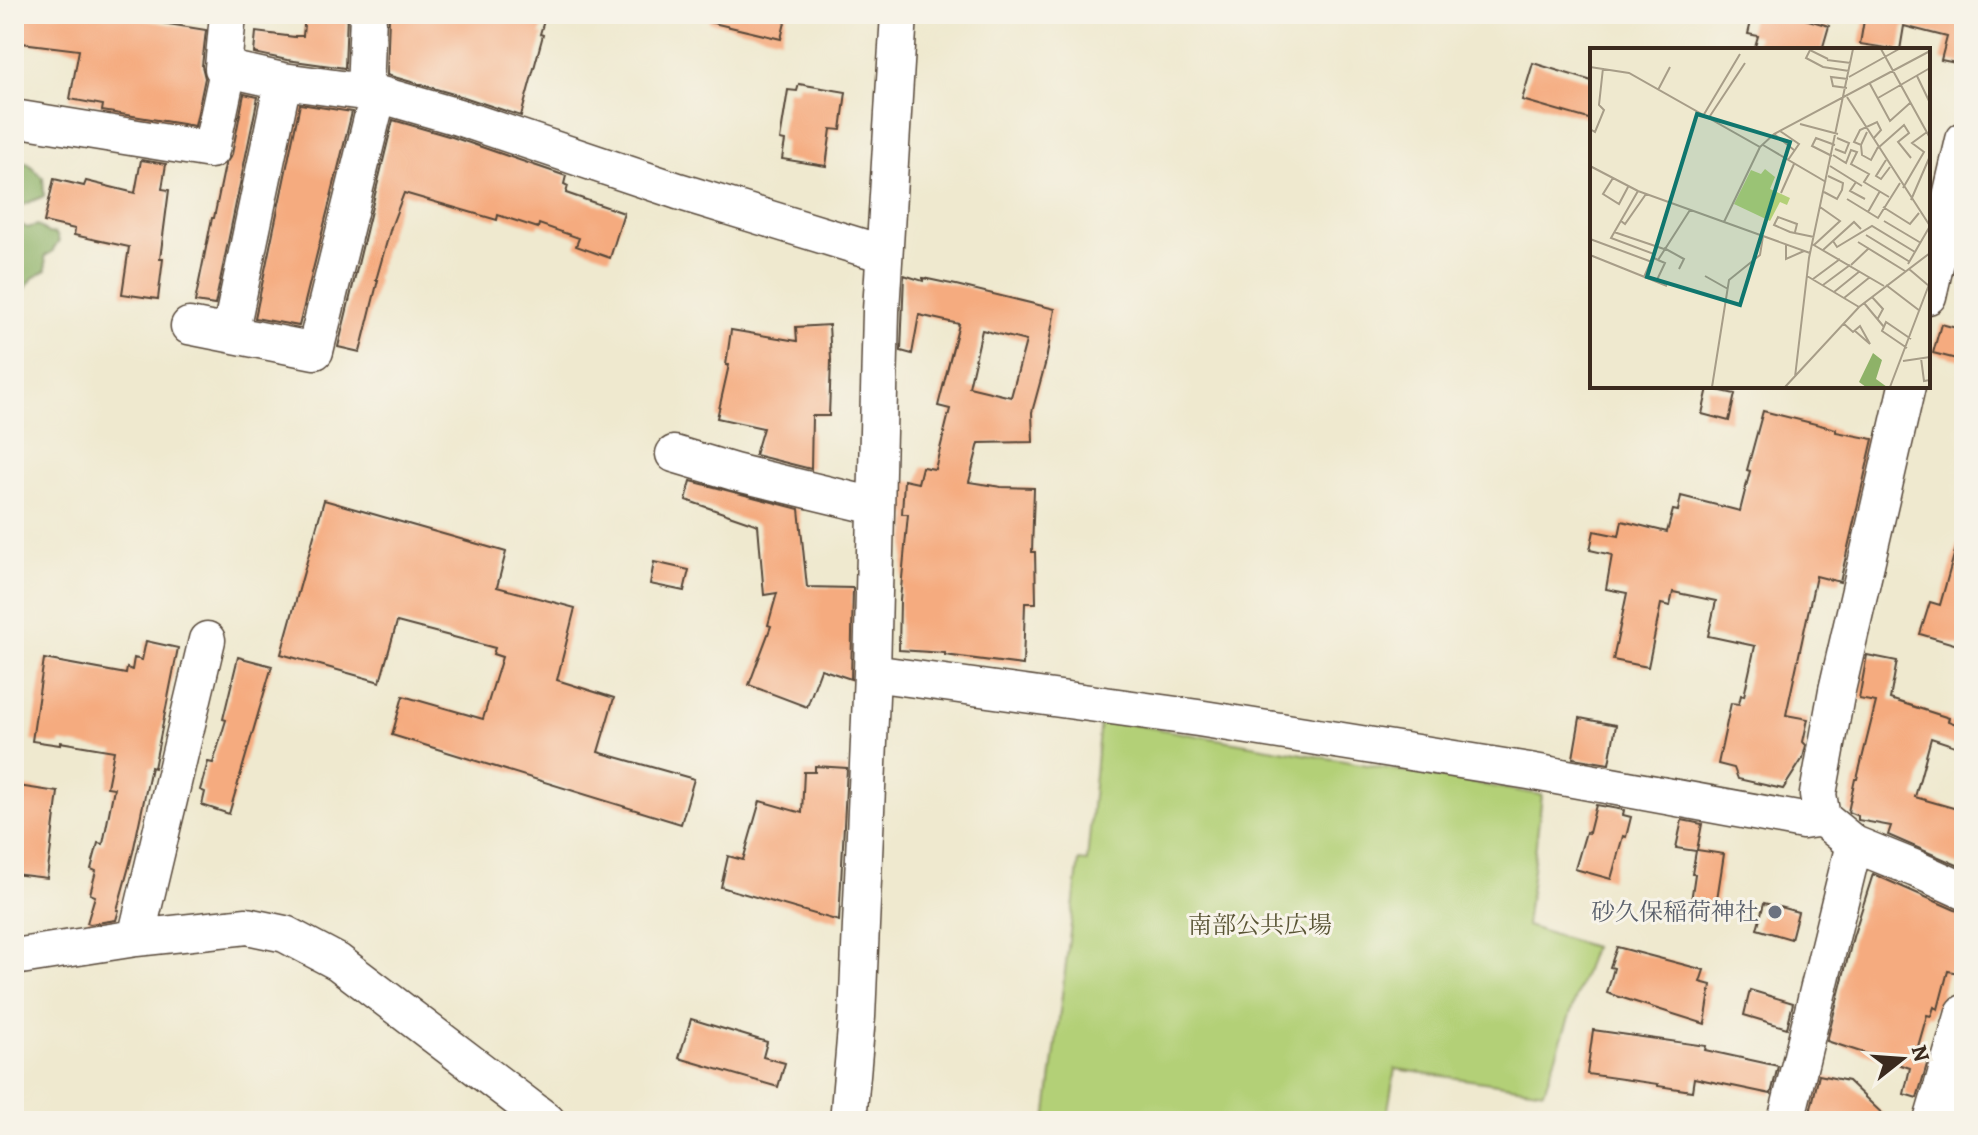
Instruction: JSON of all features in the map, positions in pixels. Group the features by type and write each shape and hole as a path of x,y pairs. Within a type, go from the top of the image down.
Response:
{"street":[{"path":"235,14 227,14 223,68 228,70 371,93 458,117 678,191 884,254"},
{"path":"189,326 315,351 371,93 368,14"},
{"path":"848,1121 857,1017 872,673 884,254 899,14"},
{"path":"14,118 211,150 228,70"},
{"path":"230,334 283,81"},
{"path":"1930,288 1964,144"},
{"path":"1907,388 1837,690 1818,794 1822,818 1854,844 1964,891"},
{"path":"674,454 875,506"},
{"path":"136,938 207,640"},
{"path":"872,673 1198,718 1529,771 1803,821 1822,818"},
{"path":"1786,1121 1854,844"},
{"path":"14,957 136,938 247,926 285,934 338,962 547,1121"},
{"path":"1932,1121 1964,1013"}],"green space":[{"path":"14,157 29,164 43,178 44,196 18,207 21,215 19,223 27,228 38,225 48,233 56,234 59,241 45,256 46,270 33,278 25,289 14,289"},
{"name":"南部公共広場","path":"1100,719 1542,795 1526,926 1593,947 1544,1091 1395,1069 1386,1121 1046,1121 1079,861 1087,862"}],"building":[{"path":"14,14 106,14 206,30 202,66 205,78 195,126 102,111 103,105 70,99 79,50 14,42"},
{"path":"305,14 347,14 345,68 254,53 256,32 303,36"},
{"path":"546,14 521,116 387,75 389,16"},
{"path":"710,14 787,14 781,39 709,22"},
{"path":"1753,14 1788,14 1829,26 1823,48 1755,48 1758,36 1748,34"},
{"path":"1865,14 1938,14 1951,17 1952,14 1964,14 1961,64 1941,60 1947,37 1904,26 1900,48 1860,44"},
{"path":"1533,63 1590,80 1590,119 1522,100"},
{"path":"799,84 846,92 841,130 831,129 826,166 782,159 785,141 780,140 788,90 797,91"},
{"path":"244,94 258,97 215,305 195,302 212,218 225,165 232,154"},
{"path":"300,104 352,112 299,326 255,318"},
{"path":"393,120 566,176 566,193 624,213 610,258 576,246 579,238 539,224 538,228 498,215 497,220 404,193 376,280 360,352 338,347"},
{"path":"141,160 166,164 162,189 169,190 158,299 122,294 129,247 74,235 75,229 44,222 54,179 84,186 86,181 135,193"},
{"path":"904,275 1055,309 1046,361 1032,412 1033,442 979,443 969,482 1034,488 1032,552 1035,552 1036,603 1025,603 1023,665 945,653 899,650 908,514 902,514 904,480 918,483 922,467 935,469 950,409 938,406 959,324 919,315 912,354 901,351","holes":["982,330 1026,341 1011,397 969,387"]},
{"path":"1941,324 1964,330 1964,361 1933,353"},
{"path":"829,325 829,416 812,416 811,469 755,455 763,428 717,418 729,365 726,365 731,330 797,341 796,327"},
{"path":"1708,388 1735,394 1729,421 1702,414"},
{"path":"1763,411 1873,439 1840,582 1816,576 1786,715 1808,719 1803,742 1806,745 1803,758 1783,789 1738,779 1734,768 1718,764 1731,703 1739,704 1741,695 1744,696 1755,646 1708,636 1716,601 1673,592 1670,606 1661,604 1648,667 1613,660 1627,593 1606,589 1612,555 1590,550 1594,531 1619,536 1622,521 1667,532 1673,510 1678,511 1681,496 1740,511"},
{"path":"691,481 799,509 807,587 853,588 851,679 821,669 807,707 749,685 771,626 768,625 777,593 764,595 758,525 686,500"},
{"path":"324,500 506,552 497,587 575,608 557,680 614,698 598,752 694,779 681,824 392,735 403,696 483,719 502,657 493,654 495,648 397,622 380,682 281,654"},
{"path":"1958,541 1964,542 1964,647 1920,634 1930,602 1940,605"},
{"path":"654,562 689,570 684,591 650,584"},
{"path":"146,641 178,648 154,768 151,767 116,920 90,924 87,923 95,896 90,894 96,871 91,869 98,843 103,844 114,788 107,787 114,751 32,741 44,659 126,674 127,668 132,670 134,658 142,660"},
{"path":"1867,655 1897,661 1890,699 1949,718 1948,721 1964,727 1958,747 1931,738 1915,797 1964,811 1964,868 1888,835 1891,826 1858,820 1858,816 1848,812 1876,702 1859,699"},
{"path":"238,657 272,666 229,814 202,805 205,792 200,790 208,762 213,763 226,720 223,719"},
{"path":"1580,718 1616,725 1609,764 1573,758"},
{"path":"815,766 847,768 839,921 721,887 728,856 743,860 760,801 802,813 804,772 815,772"},
{"path":"18,786 58,792 47,878 14,874 14,817"},
{"path":"1596,805 1624,810 1623,815 1631,817 1611,879 1575,869"},
{"path":"1682,820 1702,824 1697,850 1724,854 1715,912 1690,908 1696,851 1676,848"},
{"path":"1873,874 1964,912 1964,954 1959,973 1948,971 1938,1009 1934,1007 1931,1016 1927,1015 1915,1057 1928,1061 1917,1098 1904,1094 1910,1068 1827,1041 1853,937"},
{"path":"1764,903 1798,912 1791,939 1757,929"},
{"path":"1617,947 1704,970 1700,982 1711,985 1705,1024 1607,993 1614,968 1610,967"},
{"path":"1750,990 1793,1003 1787,1028 1744,1015"},
{"path":"691,1019 767,1042 763,1057 785,1063 778,1087 679,1058"},
{"path":"1593,1030 1706,1046 1705,1050 1778,1066 1771,1094 1694,1078 1692,1091 1587,1074"},
{"path":"1819,1075 1848,1081 1890,1121 1808,1121"}],"place":[{"name":"砂久保稲荷神社","path":"1775,912"}]}
